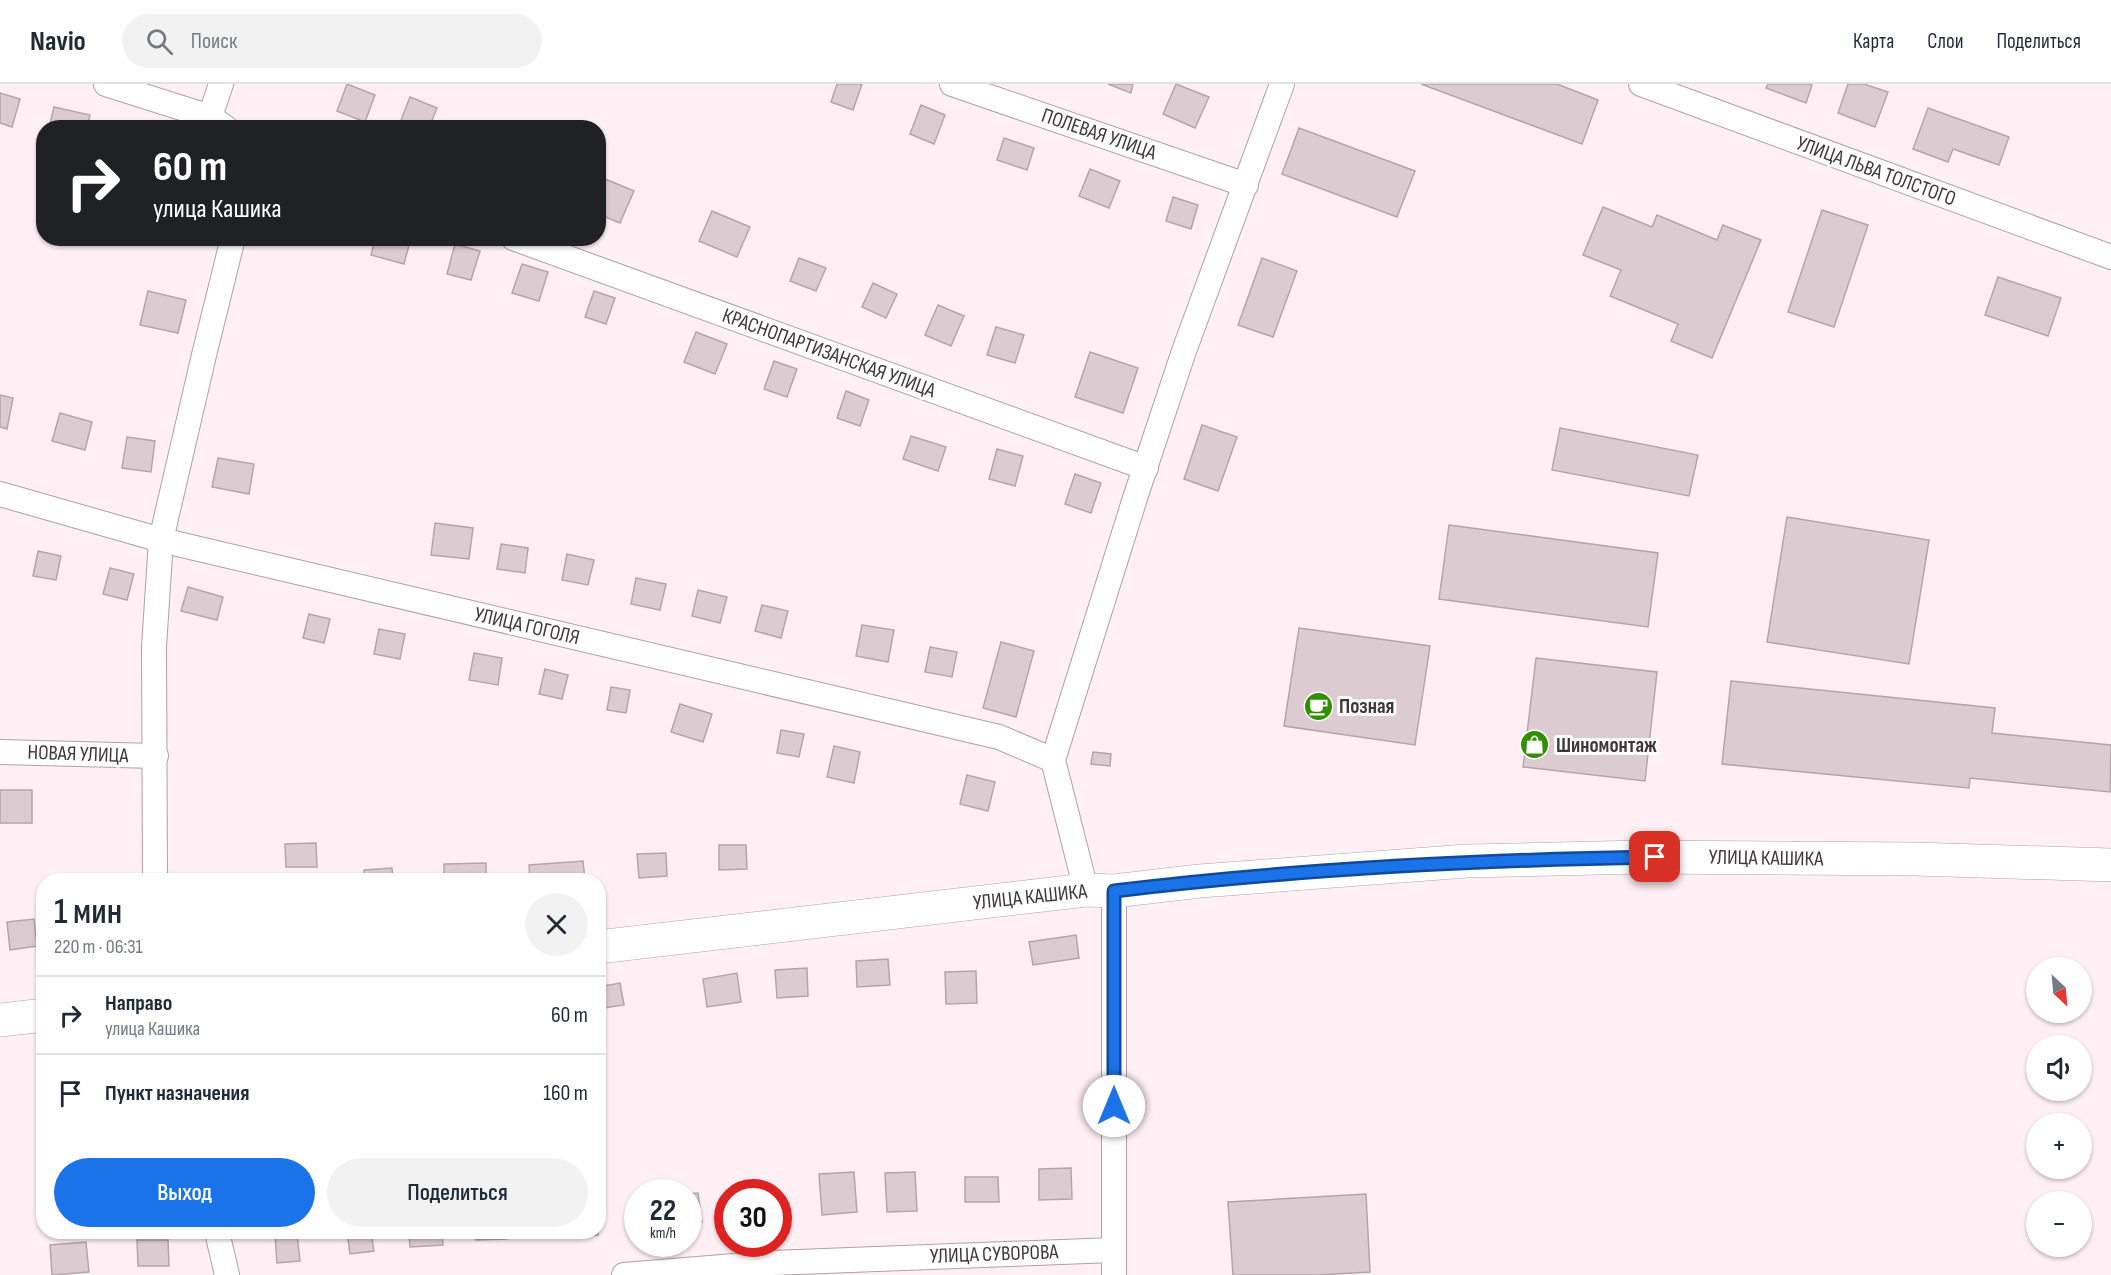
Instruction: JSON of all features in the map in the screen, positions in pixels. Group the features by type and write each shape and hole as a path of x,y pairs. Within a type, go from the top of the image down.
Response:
{"highway":[{"name":"УЛИЦА КАШИКА","path":"606,946 1200,880 1432,864 1670,856 1915,859 2111,865"},
{"path":"0,1020 36,1015"}],"street":[{"path":"106,84 212,120"},
{"path":"218,120 221,84"},
{"name":"ПОЛЕВАЯ УЛИЦА","path":"952,84 1246,185"},
{"path":"1114,1275 1100,890 1053,760 1184,351 1282,84"},
{"name":"УЛИЦА ЛЬВА ТОЛСТОГО","path":"1641,84 2111,257"},
{"path":"155,873 154,647 161,540 231,246"},
{"name":"КРАСНОПАРТИЗАНСКАЯ УЛИЦА","path":"535,246 1146,468"},
{"name":"УЛИЦА ГОГОЛЯ","path":"0,494 161,540 999,737 1053,760"},
{"name":"НОВАЯ УЛИЦА","path":"0,752 156,756"},
{"path":"219,1239 227,1275"},
{"name":"УЛИЦА СУВОРОВА","path":"624,1275 772,1263 1113,1250"}],"building":[{"path":"347,84 375,95 366,120 337,111"},
{"path":"837,84 862,84 853,110 831,102"},
{"path":"1108,84 1133,84 1131,93"},
{"path":"1176,84 1209,97 1195,128 1163,114"},
{"path":"1421,84 1557,84 1598,100 1582,144"},
{"path":"1768,84 1812,85 1806,103 1766,88"},
{"path":"1848,84 1864,84 1888,92 1875,127 1838,113"},
{"path":"0,93 20,99 12,127 0,123"},
{"path":"410,97 437,108 432,120 401,120"},
{"path":"921,105 945,115 934,144 910,134"},
{"path":"54,107 90,115 89,120 51,120"},
{"path":"1928,108 2009,137 1999,165 1953,149 1948,162 1913,149"},
{"path":"1299,128 1415,171 1397,217 1282,174"},
{"path":"1004,138 1034,148 1027,170 997,160"},
{"path":"1090,169 1120,181 1109,208 1079,196"},
{"path":"606,179 634,191 620,223 606,217"},
{"path":"1173,197 1198,205 1191,229 1166,221"},
{"path":"1603,207 1652,227 1657,215 1717,240 1723,225 1761,240 1712,358 1671,341 1678,324 1610,296 1621,270 1583,255"},
{"path":"1822,210 1868,225 1834,327 1788,312"},
{"path":"712,211 750,227 737,257 699,241"},
{"path":"373,246 409,246 404,264 371,255"},
{"path":"454,246 480,251 471,280 447,274"},
{"path":"799,258 826,268 816,291 790,281"},
{"path":"1262,258 1297,271 1273,337 1238,325"},
{"path":"522,264 548,272 539,301 512,293"},
{"path":"1998,277 2061,298 2048,336 1985,315"},
{"path":"873,283 897,294 886,318 862,307"},
{"path":"148,291 186,300 178,333 140,325"},
{"path":"594,291 615,298 606,324 585,317"},
{"path":"938,305 964,316 951,346 925,335"},
{"path":"996,327 1024,335 1015,363 987,355"},
{"path":"696,332 727,344 715,374 684,362"},
{"path":"1090,352 1138,368 1123,413 1075,397"},
{"path":"774,361 797,369 787,397 764,389"},
{"path":"846,391 869,400 860,426 837,418"},
{"path":"0,395 13,398 7,429 0,427"},
{"path":"60,413 92,422 85,450 52,441"},
{"path":"1202,425 1237,437 1218,491 1184,479"},
{"path":"1560,428 1698,455 1689,496 1552,470"},
{"path":"911,436 946,447 938,471 903,459"},
{"path":"127,437 155,441 151,472 122,468"},
{"path":"997,449 1023,456 1015,486 989,479"},
{"path":"218,458 254,464 249,494 212,487"},
{"path":"1075,474 1101,483 1091,513 1065,504"},
{"path":"1787,517 1929,540 1909,664 1767,642"},
{"path":"435,523 473,528 469,559 431,555"},
{"path":"1449,525 1658,553 1648,627 1439,599"},
{"path":"501,544 528,548 525,573 497,569"},
{"path":"38,551 61,556 56,580 33,576"},
{"path":"567,554 594,560 588,585 562,580"},
{"path":"110,568 134,574 127,600 103,594"},
{"path":"636,578 666,584 660,610 631,604"},
{"path":"188,587 223,597 217,620 181,611"},
{"path":"698,590 727,597 720,623 692,616"},
{"path":"762,605 788,611 781,638 755,631"},
{"path":"309,614 330,619 324,643 303,638"},
{"path":"862,625 894,630 888,662 856,656"},
{"path":"1299,628 1430,646 1415,745 1284,726"},
{"path":"379,629 405,634 400,659 374,654"},
{"path":"1001,642 1034,651 1016,717 983,708"},
{"path":"930,647 957,652 952,677 925,672"},
{"path":"474,653 502,658 498,685 469,680"},
{"path":"1536,658 1657,672 1645,781 1523,767"},
{"path":"545,669 568,675 562,699 539,694"},
{"path":"1731,681 1995,708 1992,733 2111,745 2110,792 1970,778 1969,788 1722,764"},
{"path":"611,687 630,690 626,713 607,710"},
{"path":"680,704 712,714 703,742 671,732"},
{"path":"781,730 804,734 799,757 777,753"},
{"path":"834,746 860,752 854,783 827,777"},
{"path":"1093,752 1111,754 1110,766 1091,764"},
{"path":"967,775 995,782 988,811 960,804"},
{"path":"0,790 32,790 32,823 0,823"},
{"path":"316,843 317,867 286,867 285,844"},
{"path":"719,845 746,845 747,869 719,870"},
{"path":"666,853 667,876 639,878 637,854"},
{"path":"583,861 584,873 530,873 529,865"},
{"path":"486,863 486,873 444,873 444,864"},
{"path":"392,868 392,873 364,873 364,870"},
{"path":"34,919 36,946 10,950 7,922"},
{"path":"1076,935 1079,958 1033,965 1029,942"},
{"path":"888,959 890,985 857,987 856,961"},
{"path":"807,968 808,996 777,998 775,970"},
{"path":"976,971 977,1003 946,1004 945,972"},
{"path":"737,973 741,1002 707,1007 703,979"},
{"path":"620,983 624,1005 606,1008 606,986"},
{"path":"1071,1168 1072,1199 1039,1200 1039,1169"},
{"path":"854,1172 857,1212 822,1215 819,1174"},
{"path":"915,1172 917,1211 887,1212 885,1173"},
{"path":"965,1177 998,1177 999,1202 965,1202"},
{"path":"1366,1194 1370,1272 1317,1275 1233,1275 1228,1202"},
{"path":"275,1239 298,1239 300,1261 277,1263"},
{"path":"348,1239 372,1239 374,1251 350,1254"},
{"path":"409,1239 443,1239 443,1245 410,1247"},
{"path":"137,1240 168,1240 169,1266 138,1266"},
{"path":"86,1242 89,1272 52,1275 50,1245"}],"place":[{"name":"Позная","path":"1318,706"},
{"name":"Шиномонтаж","path":"1535,745"}],"route":[{"path":"1114,1106 1114,891 1200,880 1467,861 1655,857"}]}
